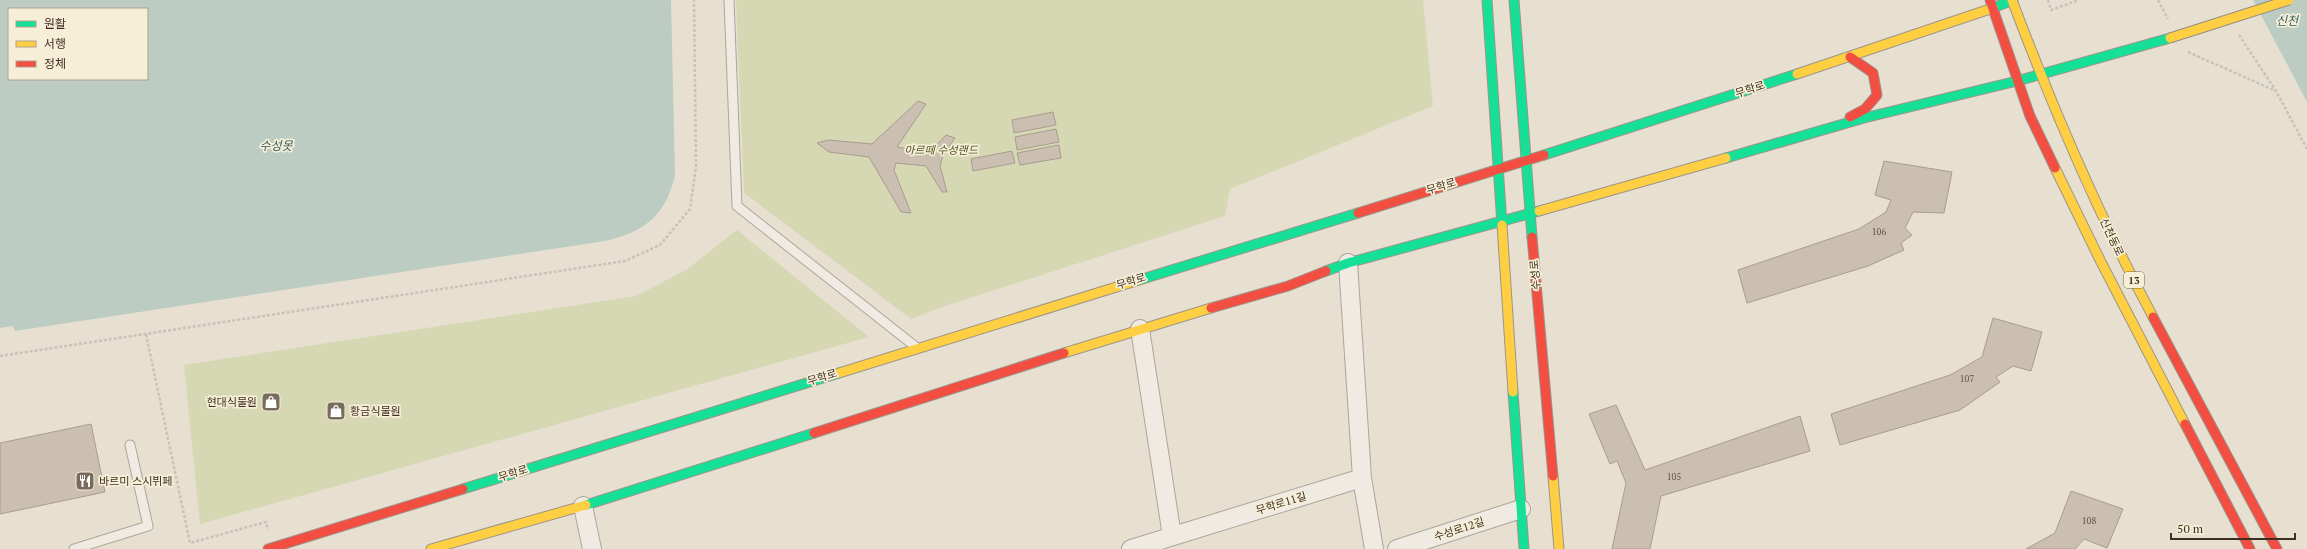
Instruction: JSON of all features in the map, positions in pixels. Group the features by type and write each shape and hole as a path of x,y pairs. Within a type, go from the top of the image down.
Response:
{"main road":[{"path":"1487,0 1524,549"},
{"name":"수성로","path":"1514,0 1530,214 1559,549"},
{"name":"무학로","path":"271,548 1499,168 1526,161 1850,57 1992,4 2012,0"},
{"name":"신천동로","path":"2012,0 2040,75 2119,253 2236,468 2277,549"},
{"path":"431,549 583,506 1140,329 1288,286 1348,263 1530,214 1833,126 2040,75 2170,38 2289,0"},
{"name":"신천동로","path":"1992,4 2030,116 2101,262 2250,549"},
{"path":"1833,126 1865,109 1877,95 1873,73 1850,57"}],"street":[{"path":"1348,263 1362,478 1374,549"},
{"path":"1140,329 1172,536"},
{"name":"무학로11길","path":"1130,549 1362,478"},
{"path":"583,506 592,549"},
{"name":"수성로12길","path":"1398,549 1521,509"}],"lane":[{"path":"729,0 737,206 917,348"},
{"path":"74,549 148,526 130,445"}],"path":[{"path":"0,356 625,261 660,245 690,209 696,167 694,0"},
{"path":"2048,0 2051,10 2079,0"},
{"path":"2234,28 2276,91 2307,149"},
{"path":"2185,51 2276,91"},
{"path":"146,334 190,543 266,522 271,548"}],"green space":[{"name":"아르떼 수성랜드","path":"736,0 1423,0 1433,106 1230,189 1225,216 939,308 911,319 744,193"},
{"path":"737,230 869,337 200,524 184,365 636,296 686,270"}],"water":[{"name":"수성못","path":"0,0 671,0 675,175 666,201 659,211 652,220 632,233 605,241 15,331 13,326 0,328"},
{"name":"신천","path":"2253,0 2307,0 2307,102"}],"building":[{"path":"918,101 926,104 897,147 929,153 946,135 955,138 943,155 940,166 947,192 942,192 926,166 896,163 894,170 911,213 901,212 869,157 829,152 817,143 828,140 872,144"},
{"path":"1053,112 1056,125 1014,133 1012,120"},
{"path":"1056,129 1059,142 1017,150 1015,137"},
{"path":"1059,145 1061,158 1020,165 1017,153"},
{"path":"1012,151 1015,163 973,171 971,159"},
{"path":"1884,161 1952,172 1944,213 1913,212 1905,228 1912,235 1901,243 1904,250 1868,266 1747,303 1738,270 1859,229 1886,212 1891,200 1875,195"},
{"path":"1993,318 2042,332 2031,371 2013,366 1996,377 2000,382 1960,410 1840,445 1831,414 1950,375 1982,357"},
{"path":"1616,405 1645,470 1800,416 1810,451 1661,496 1650,549 1612,549 1626,483 1617,461 1610,464 1589,414"},
{"path":"91,424 105,492 0,514 0,443"},
{"path":"2071,491 2123,509 2107,548 2084,539 2075,549 2026,549 2055,533"}],"traffic: fast":[{"path":"1487,0 1502,225"},
{"path":"1514,0 1532,237"},
{"path":"1993,8 2013,0"},
{"path":"2017,81 2170,38"},
{"path":"1544,155 1797,74"},
{"path":"1726,158 1864,118 2017,81"},
{"path":"1326,271 1348,263 1539,211"},
{"path":"1139,280 1358,213"},
{"path":"463,489 839,373"},
{"path":"1513,392 1524,549"},
{"path":"586,505 814,433"}],"traffic: slow":[{"path":"2012,0 2077,161 2153,317"},
{"path":"2170,38 2289,0"},
{"path":"1797,74 1993,8"},
{"path":"1539,211 1726,158"},
{"path":"2055,168 2101,262 2185,424"},
{"path":"1502,225 1513,392"},
{"path":"839,373 1139,280"},
{"path":"1064,353 1211,308"},
{"path":"1553,476 1559,549"},
{"path":"431,549 586,505"}],"traffic: jam":[{"path":"1990,0 2030,116 2055,168"},
{"path":"1850,57 1873,73 1877,95 1865,109 1850,117"},
{"path":"1358,213 1544,155"},
{"path":"1532,237 1553,476"},
{"path":"1211,308 1288,286 1326,271"},
{"path":"2153,317 2277,549"},
{"path":"814,433 1064,353"},
{"path":"2185,424 2250,549"},
{"path":"268,549 463,489"}],"place":[{"name":"현대식물원","path":"271,402"},
{"name":"황금식물원","path":"336,411"},
{"name":"바르미 스시뷔페","path":"85,481"}]}
